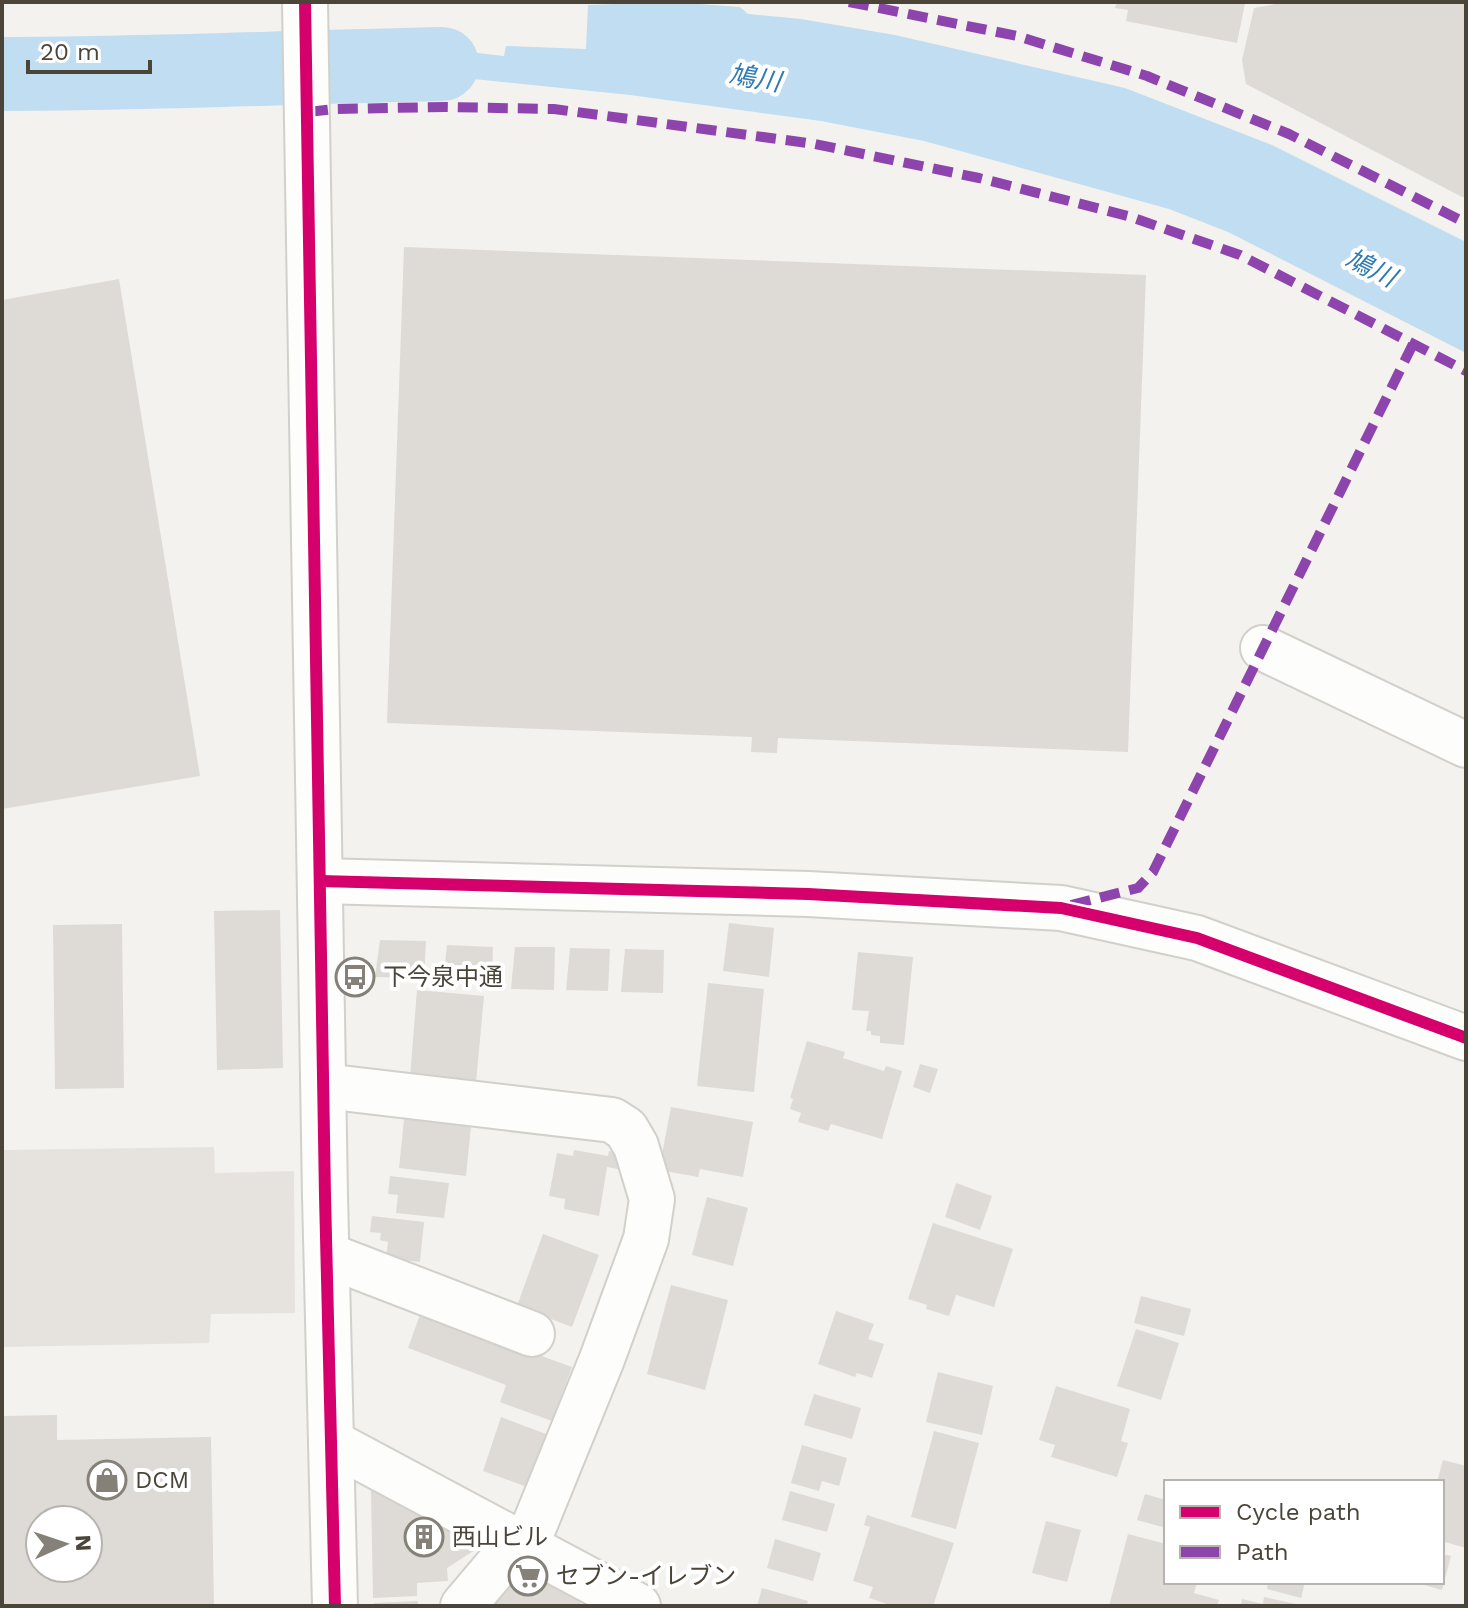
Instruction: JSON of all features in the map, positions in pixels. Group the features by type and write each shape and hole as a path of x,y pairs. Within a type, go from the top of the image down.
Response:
{"street":[{"path":"305,20 335,1606"},
{"path":"1263,648 1466,745"},
{"path":"320,881 808,894 1061,908 1197,938 1466,1038"},
{"path":"324,1086 612,1120 626,1129 636,1146 652,1199 646,1239 602,1359 522,1544 463,1606"},
{"path":"327,1255 532,1334"},
{"path":"331,1442 638,1606"}],"shaded area":[{"path":"214,1147 215,1173 294,1171 295,1313 211,1314 209,1343 2,1347 2,1150"}],"water":[{"path":"672,2 740,7 748,14 801,19 895,35 1125,88 1272,145 1466,242 1466,353 1228,232 1169,209 924,141 821,121 630,95 435,75 343,81 341,42 354,43 362,48 426,47 504,56 506,46 586,49 588,5"}],"building":[{"path":"1117,2 1245,3 1237,43 1126,21 1128,10 1115,8"},
{"path":"1287,2 1466,2 1466,197 1246,84 1242,60 1254,8"},
{"path":"404,247 1146,275 1128,752 778,738 777,753 751,752 752,737 387,723"},
{"path":"119,279 200,776 2,809 2,300"},
{"path":"280,910 283,1068 217,1070 214,911"},
{"path":"729,923 774,928 769,977 723,971"},
{"path":"122,924 124,1088 55,1089 53,925"},
{"path":"380,940 426,941 424,978 375,977"},
{"path":"447,945 493,947 492,984 443,982"},
{"path":"515,947 555,947 554,990 511,989"},
{"path":"570,948 610,949 608,991 566,990"},
{"path":"625,949 664,950 663,993 621,992"},
{"path":"858,952 913,957 904,1045 880,1043 880,1036 866,1031 869,1011 852,1010"},
{"path":"708,983 764,989 754,1092 697,1086"},
{"path":"417,990 484,996 476,1083 410,1077"},
{"path":"807,1041 845,1052 843,1058 884,1071 886,1066 902,1071 882,1139 831,1124 828,1131 798,1122 801,1113 790,1109 793,1099 790,1098"},
{"path":"920,1064 938,1069 930,1093 913,1087"},
{"path":"671,1107 753,1122 743,1177 700,1169 698,1177 659,1170"},
{"path":"405,1110 472,1117 466,1176 399,1168"},
{"path":"574,1150 608,1156 609,1151 631,1155 628,1171 607,1167 599,1216 564,1209 565,1199 549,1196 557,1153 573,1156"},
{"path":"390,1176 449,1183 444,1218 396,1213 398,1195 388,1194"},
{"path":"956,1183 992,1196 980,1230 945,1217"},
{"path":"707,1197 748,1208 733,1266 692,1255"},
{"path":"372,1216 424,1222 420,1262 386,1258 388,1242 380,1240 381,1233 370,1232"},
{"path":"933,1223 1013,1249 994,1307 956,1295 949,1316 908,1299"},
{"path":"543,1234 599,1255 572,1327 517,1306"},
{"path":"671,1285 728,1300 705,1390 647,1374"},
{"path":"1141,1296 1191,1309 1184,1336 1134,1323"},
{"path":"836,1311 874,1324 868,1339 884,1344 872,1378 857,1373 855,1377 818,1364"},
{"path":"421,1312 572,1367 552,1421 500,1402 506,1385 408,1348"},
{"path":"1136,1329 1179,1343 1161,1400 1117,1386"},
{"path":"938,1372 993,1386 982,1435 926,1422"},
{"path":"1056,1386 1130,1409 1121,1441 1128,1443 1117,1477 1051,1457 1055,1445 1039,1440"},
{"path":"814,1394 861,1408 852,1439 804,1425"},
{"name":"DCM","path":"57,1415 57,1440 211,1437 214,1606 2,1606 2,1416"},
{"path":"501,1417 549,1435 530,1488 483,1471"},
{"path":"934,1431 979,1443 956,1529 911,1517"},
{"path":"802,1445 847,1458 839,1486 822,1481 819,1491 791,1483"},
{"path":"1443,1460 1466,1466 1466,1548 1445,1542 1444,1544 1444,1480 1438,1480"},
{"name":"西山ビル","path":"379,1484 479,1542 475,1550 447,1568 448,1581 417,1583 417,1596 373,1598 371,1491"},
{"path":"790,1491 835,1504 827,1532 782,1520"},
{"path":"1145,1494 1164,1499 1164,1527 1137,1520"},
{"path":"867,1515 954,1543 933,1606 893,1606 869,1598 873,1587 853,1581 870,1527 864,1525"},
{"path":"1046,1521 1081,1530 1067,1582 1032,1573"},
{"path":"1128,1534 1164,1543 1164,1584 1196,1584 1194,1593 1219,1600 1217,1606 1109,1606"},
{"path":"775,1539 821,1553 813,1581 767,1568"},
{"path":"1444,1554 1451,1556 1444,1582"},
{"name":"セブン-イレブン","path":"520,1560 580,1593 581,1606 491,1606"},
{"path":"1268,1584 1304,1584 1301,1598 1267,1589"},
{"path":"1421,1584 1444,1584 1442,1590"},
{"path":"762,1588 808,1601 806,1606 757,1606"},
{"path":"1264,1597 1300,1606 1241,1606 1242,1599 1263,1604"},
{"path":"418,1601 418,1606 374,1606 374,1603"}],"waterway":[{"name":"鳩川","path":"2,74 442,64"}],"marked path":[{"path":"849,2 1017,36 1147,76 1289,134 1466,223"},
{"path":"308,112 445,107 554,109 815,144 979,178 1128,216 1240,255 1466,371"},
{"path":"1071,905 1138,888 1153,872 1413,344"}],"cycle path":[{"path":"305,2 335,1606"},
{"path":"320,881 808,894 1061,908 1197,938 1466,1038"}],"place":[{"name":"下今泉中通","path":"355,977"},
{"name":"DCM","path":"107,1480"},
{"name":"西山ビル","path":"424,1537"},
{"name":"セブン-イレブン","path":"528,1576"}]}
